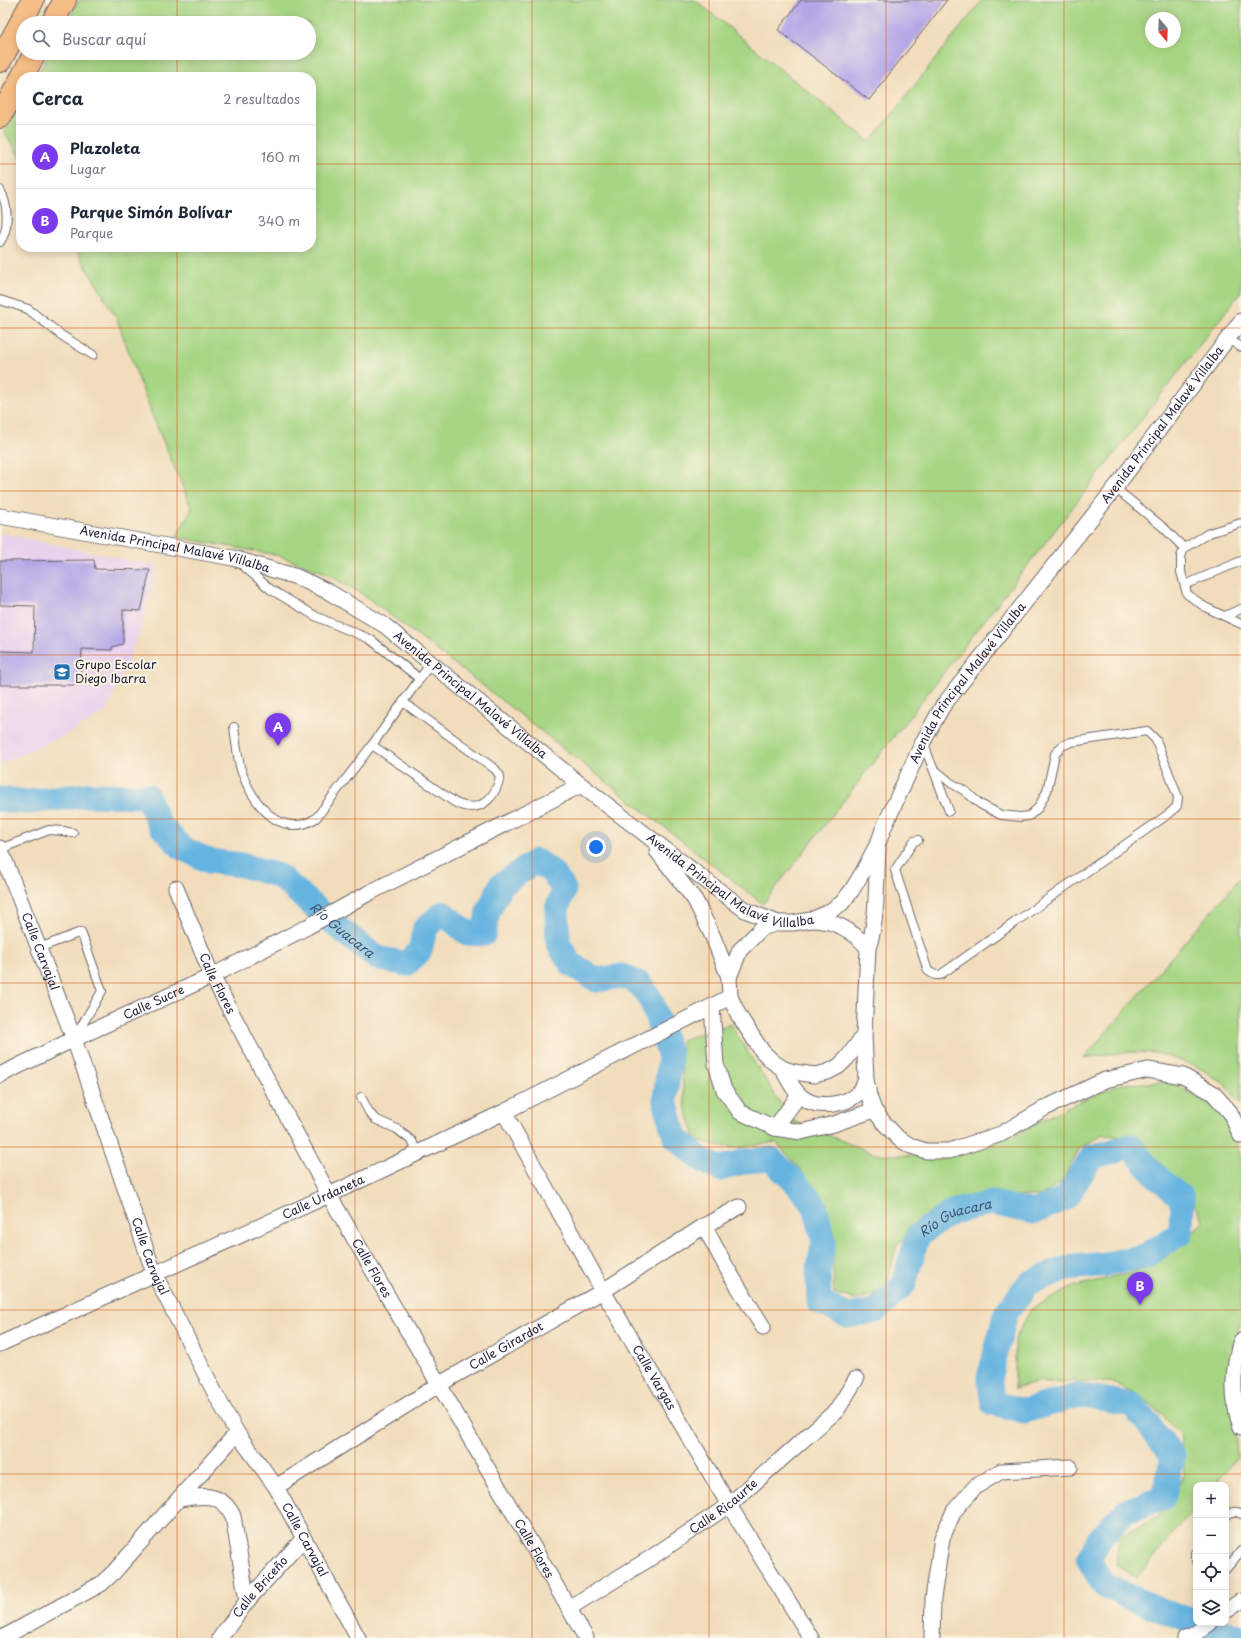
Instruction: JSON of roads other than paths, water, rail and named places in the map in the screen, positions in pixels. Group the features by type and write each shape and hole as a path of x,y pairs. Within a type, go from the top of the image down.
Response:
{"main road":[{"path":"24,16 33,0"},
{"path":"56,16 65,0"},
{"path":"0,61 16,31"},
{"path":"25,72 32,60"},
{"path":"0,116 16,88"}],"street":[{"name":"Avenida Principal Malavé Villalba","path":"0,516 233,558 297,577 329,592 384,625 647,837 746,910 778,923 793,923 811,920 827,913 842,903 852,890 879,841 923,742 942,707 1115,488 1241,322"},
{"name":"Calle Sucre","path":"0,1076 74,1039 212,976 367,894 581,785"},
{"path":"647,837 695,900 713,937 729,977 730,997 740,1016 762,1051 782,1068 799,1095 807,1101 817,1104 827,1105 841,1102 856,1095 862,1088 866,1079"},
{"path":"879,841 875,905 871,940 868,948 864,1035 866,1079 869,1096 874,1110 898,1138 911,1146 926,1150 949,1151 1001,1134 1045,1108 1105,1080 1148,1070 1184,1076 1213,1093 1230,1112 1241,1136"},
{"name":"Calle Carvajal","path":"0,848 74,1039 154,1273 237,1433 276,1487 358,1638"},
{"name":"Calle Flores","path":"176,888 212,976 329,1195 586,1638"},
{"path":"811,920 822,920 836,923 860,939 868,948"},
{"path":"729,977 740,950 762,928 778,923"},
{"name":"Calle Urdaneta","path":"0,1344 329,1195 418,1153 504,1112 730,997"},
{"path":"708,1009 716,1064 724,1090 740,1112 775,1128 801,1132 834,1124 874,1110"},
{"path":"782,1068 794,1072 814,1074 828,1072 839,1066 847,1058 864,1035"},
{"path":"775,1128 799,1095"},
{"name":"Calle Vargas","path":"504,1112 603,1291 729,1504 811,1638"},
{"name":"Calle Girardot","path":"276,1487 440,1384 603,1291 704,1226 739,1207"},
{"path":"704,1226 729,1272 762,1327"},
{"path":"1241,1340 1234,1376 1235,1403 1241,1427"},
{"name":"Calle Ricaurte","path":"569,1608 649,1559 729,1504 837,1410 856,1379"},
{"path":"2,1638 100,1584 114,1572 237,1433"},
{"path":"932,1638 933,1598 942,1538 954,1511 975,1487 1001,1471 1070,1467"},
{"path":"179,1498 203,1495 219,1499 229,1507 233,1516 247,1601"},
{"name":"Calle Briceño","path":"220,1638 247,1601 303,1539"},
{"path":"1189,1636 1205,1626"}],"lane":[{"path":"0,190 4,197 7,222 0,242"},
{"path":"0,300 28,309 61,335 93,355"},
{"path":"1228,339 1241,347"},
{"path":"1115,488 1164,528 1184,548"},
{"path":"1241,523 1209,533 1184,548 1181,557 1180,572 1187,594 1205,607 1241,624"},
{"path":"233,558 270,589 317,616 370,640 420,679"},
{"path":"1184,585 1241,561"},
{"path":"1225,616 1241,609"},
{"path":"234,727 241,768 252,795 271,816 283,824 294,826 309,823 316,818 372,745 431,663"},
{"path":"372,745 450,799 464,806 484,804 491,797 498,787 500,776 495,769 403,702"},
{"path":"918,840 914,841 895,870 928,970 935,975 940,975 1170,813 1177,806 1178,797 1156,740 1146,731 1071,742 1062,746 1055,754 1047,791 1038,808 1029,816 1020,817 1001,815 980,804 934,769"},
{"path":"923,742 950,811"},
{"path":"0,848 49,830 73,833"},
{"path":"39,948 81,932 102,991 74,1039"},
{"path":"361,1097 369,1112 375,1118 397,1129 412,1141 418,1153"},
{"path":"1229,1513 1239,1512 1241,1514"},
{"path":"1229,1565 1241,1551"}],"waterway":[{"name":"Río Guacara","path":"0,799 28,802 87,795 147,796 159,824 182,848 209,861 242,865 279,876 341,930 377,958 406,964 420,951 425,928 443,913 467,933 484,934 488,912 501,885 536,861 551,871 564,889 557,909 558,943 571,964 597,980 622,976 640,984 651,1000 670,1056 665,1101 675,1137 702,1160 720,1169 745,1161 771,1159 796,1183 815,1206 824,1241 818,1273 819,1302 848,1316 876,1311 904,1284 918,1235 952,1212 992,1203 1034,1212 1066,1198 1092,1157 1131,1146 1152,1172 1182,1198 1181,1233 1145,1256 1107,1264 1066,1268 1029,1283 1006,1313 989,1378 993,1403 1024,1411 1079,1395 1133,1405 1173,1456 1163,1498 1126,1511 1100,1537 1089,1560 1104,1586 1164,1611 1193,1621"},
{"name":"Río Guacara","path":"1207,1626 1241,1638"}],"place":[{"name":"Grupo Escolar Diego Ibarra","path":"62,672"},
{"name":"Plazoleta","path":"278,746"},
{"name":"Parque Simón Bolívar","path":"1140,1305"}]}
